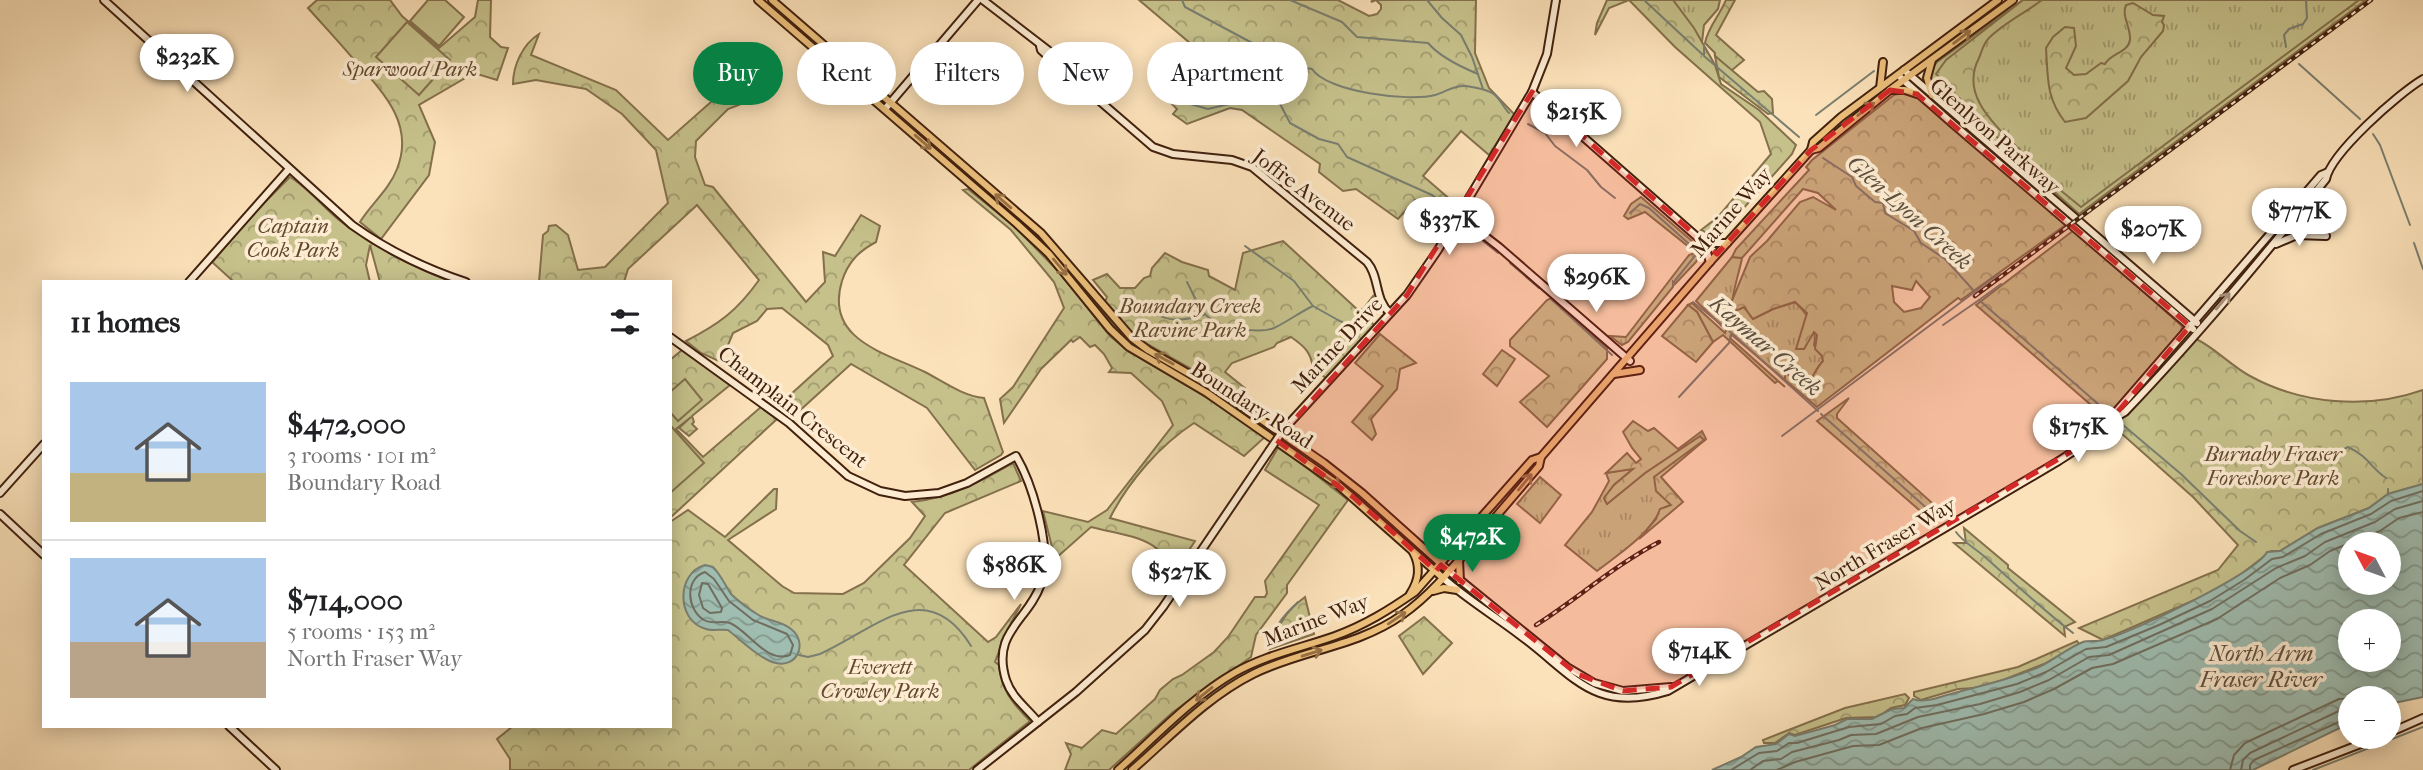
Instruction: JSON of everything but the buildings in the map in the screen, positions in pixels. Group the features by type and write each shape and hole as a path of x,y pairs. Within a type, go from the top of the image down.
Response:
{"main road":[{"name":"Boundary Road","path":"758,0 1017,223 1049,254 1110,329 1129,347 1207,393 1316,468 1410,547 1439,568 1449,571"},
{"name":"Boundary Road","path":"772,0 821,42"},
{"name":"Marine Way","path":"1811,150 1819,148 1998,0"},
{"name":"Marine Way","path":"1132,770 1204,706 1232,685 1270,667 1373,632 1401,616 1431,592 1539,466 1541,457 1811,150 1813,142 1880,88 1932,60 2013,0"},
{"path":"1932,60 1927,78 1932,95"},
{"path":"1880,88 1883,62"},
{"path":"1890,90 1905,90 1917,94"},
{"name":"Boundary Road","path":"894,105 1041,233 1132,338 1218,390 1324,463 1424,549 1439,568 1443,578"},
{"path":"1612,375 1640,370"},
{"name":"Marine Way","path":"1118,770 1204,693 1233,673 1262,659 1364,624 1407,598 1439,568 1532,460 1541,457"},
{"path":"1424,549 1446,551 1459,545"},
{"path":"1407,598 1419,572 1417,560 1410,547"},
{"path":"1459,559 1460,581"},
{"path":"1431,592 1444,588 1457,590"}],"street":[{"path":"104,0 340,215 371,237 427,268 460,280"},
{"path":"896,96 980,0"},
{"name":"Joffre Avenue","path":"980,0 1088,81 1095,96 1155,149 1173,154 1236,160 1259,172 1367,262 1374,275 1380,302 1390,313"},
{"name":"Marine Drive","path":"976,770 1038,722 1155,619 1284,429 1412,289 1459,216 1532,92 1547,54 1556,0"},
{"name":"Glenlyon Parkway","path":"1904,75 1917,94 2192,323 2202,327"},
{"name":"Glenlyon Parkway","path":"1904,75 1932,95 2192,323 2196,333"},
{"name":"North Fraser Way","path":"1623,695 1671,687 2057,462 2119,417 2202,327 2379,112 2423,79"},
{"path":"1532,92 1704,243 1710,262"},
{"path":"885,109 888,105"},
{"path":"191,280 289,169"},
{"name":"North Fraser Way","path":"2110,421 2321,175 2328,172"},
{"path":"1459,216 1499,247 1628,360"},
{"path":"2269,248 2283,239 2297,235 2326,236"},
{"path":"1704,243 1727,243"},
{"name":"Champlain Crescent","path":"672,338 789,423 848,476 880,491 905,496 939,493 967,483 1016,456 1033,498 1045,549 1045,570 1036,595 1015,622 1008,636 1003,665 1012,693 1038,722"},
{"path":"0,493 42,446"},
{"path":"0,514 42,553"},
{"name":"Boundary Road","path":"1449,571 1567,667 1594,683 1623,695"},
{"name":"Boundary Road","path":"1443,578 1521,636 1570,678 1606,695 1623,695"},
{"path":"2401,728 2423,719"},
{"path":"231,728 276,770"},
{"path":"2293,770 2348,749"}],"highlighted area":[{"path":"1890,90 1917,94 2190,326 2110,421 2079,447 1671,687 1623,691 1577,674 1441,565 1436,571 1353,497 1276,440 1407,295 1532,92 1717,254 1811,150"}],"green space":[{"name":"Sparwood Park","path":"317,0 390,0 402,16 439,48 475,17 478,0 491,0 490,37 501,47 508,48 497,80 474,73 419,105 435,142 429,175 381,239 360,222 397,169 402,153 399,123 376,85 308,8"},
{"path":"428,0 445,0 464,17 439,46 410,21"},
{"path":"1139,0 1338,0 1369,16 1377,14 1381,9 1376,0 1476,0 1475,53 1489,88 1515,115 1489,155 1461,131 1423,176 1460,208 1451,223 1415,200 1398,219 1356,189 1343,191 1319,172 1320,164 1242,110 1230,108 1187,124 1173,114 1177,109 1173,105 1308,105 1308,42 1189,42"},
{"path":"1607,0 1629,0 1609,8 1595,35 1597,23"},
{"path":"1629,0 1673,0 1694,28 1715,65 1721,84 1759,110 1796,145 1792,154 1724,230 1714,237 1701,230 1718,217 1771,154 1760,122 1675,47"},
{"path":"1673,0 1720,0 1718,9 1704,25 1702,42"},
{"path":"1726,0 1735,0 1716,35 1744,60 1731,71 1705,43"},
{"path":"2023,0 2366,0 2078,215 1987,137 1934,88 1931,81 1931,71 1937,62"},
{"path":"2023,0 2042,0 1987,40 1974,73 1974,88 1986,114 2030,161 2026,167 1936,74 1946,60"},
{"path":"2359,0 2366,0 2079,214 2029,169 2032,167 2081,207"},
{"path":"2133,3 2153,15 2164,16 2163,31 2141,57 2128,81 2086,118 2065,122 2051,96 2046,48 2053,37 2065,27 2074,28 2076,46 2066,68 2074,75 2086,74 2101,63 2105,64 2129,44 2125,9 2126,5"},
{"path":"407,22 450,60 419,95 376,57"},
{"path":"539,34 531,55 616,90 668,140 708,105 738,105 728,109 696,141 695,157 705,185 713,187 806,302 825,282 823,252 835,256 861,215 880,226 876,242 855,258 844,274 839,301 842,317 850,331 862,342 961,392 984,398 1003,452 1001,455 975,470 927,408 851,364 797,413 778,406 833,356 828,345 782,308 767,309 757,321 733,333 721,362 701,353 686,341 727,316 759,280 697,205 628,269 625,280 539,280 543,235 549,226 556,225 568,235 578,270 605,267 668,203 656,150 622,114 586,89 536,80 513,84 520,56 528,43"},
{"path":"1715,56 1758,92 1764,91 1772,99 1773,113 1768,114 1719,77"},
{"path":"1905,92 1917,98 2067,224 1961,300 1958,298 1817,407 1785,380 1785,372 1804,388 1823,361 1815,349 1817,335 1814,332 1804,349 1796,349 1807,313 1795,302 1753,319 1744,307 1731,313 1731,303 1750,257 1800,202 1813,197 1836,210 1818,193 1803,189 1742,258 1732,257 1736,249 1809,170 1806,167 1812,160 1894,95","holes":["1916,281 1930,297 1921,308 1904,312 1894,302 1892,286 1912,290"]},
{"path":"896,111 1040,238 1132,343 1222,397 1324,468 1387,519 1385,521 1342,485 1125,341 1067,272 893,113"},
{"name":"Captain Cook Park","path":"290,177 365,239 448,280 379,280 370,245 366,265 370,280 232,280 212,262 248,219"},
{"path":"968,189 1014,226 1058,271 1110,336 1128,351 1266,436 1244,456 1194,423 1157,453 1117,504 1110,518 1195,541 1169,580 1168,566 1163,555 1154,547 1131,536 1091,527 1055,559 1043,511 1088,522 1107,510 1173,425 1162,401 1131,373 1109,372 1112,368 1104,354 1095,345 1090,347 1080,337 1073,342 1071,340 1041,369 1004,423 1000,399 1013,387 1064,308 1054,282 1011,230 963,190"},
{"path":"1641,197 1692,241 1693,245 1689,247 1645,212 1628,219 1624,216 1631,204"},
{"path":"2074,230 2182,326 2181,332 2106,418 1976,305"},
{"name":"Boundary Creek Ravine Park","path":"1283,241 1359,311 1373,296 1378,309 1371,322 1375,326 1327,379 1313,368 1306,350 1291,337 1274,347 1232,363 1225,372 1246,389 1246,400 1144,342 1124,326 1105,302 1107,297 1093,280 1107,274 1120,288 1135,288 1144,278 1150,276 1152,268 1165,253 1182,262 1208,270 1209,276 1235,290 1243,253"},
{"path":"1701,251 1696,262 1675,284 1673,282 1673,287 1628,342 1622,345 1610,336 1626,337 1689,255"},
{"path":"1732,257 1742,258 1733,293 1732,312 1744,307 1753,319 1795,302 1811,322 1814,345 1823,361 1804,388 1785,373 1785,380 1732,335 1730,338 1785,387 1778,381 1775,383 1723,335 1713,342 1697,312 1688,305 1692,303 1725,333 1726,330 1696,301"},
{"path":"1552,298 1607,349 1607,359 1547,427 1520,402 1549,376 1510,346 1510,340 1547,300"},
{"path":"1688,305 1697,312 1713,342 1696,362 1662,336"},
{"path":"1380,334 1416,363 1400,369 1397,389 1371,419 1376,434 1372,440 1352,422 1383,386 1355,363"},
{"name":"Burnaby Fraser Foreshore Park","path":"2196,339 2250,376 2291,393 2312,398 2357,402 2402,396 2423,390 2423,484 2388,494 2369,508 2318,528 2280,551 2271,551 2240,575 2206,595 2103,640 2079,628 2218,570 2238,545 2193,497 2113,426"},
{"path":"682,350 730,385 692,416 692,424 697,429 689,436 679,428 691,417 676,429 703,457 761,407 777,419 672,516 672,358"},
{"path":"1502,350 1515,359 1497,386 1483,374"},
{"path":"685,379 702,400 678,421 672,414 672,390"},
{"path":"1849,398 1837,418 1940,510 1933,522 1817,421"},
{"path":"1633,421 1648,431 1654,428 1678,449 1702,431 1706,439 1661,477 1683,502 1639,539 1656,519 1660,509 1671,505 1656,491 1654,477 1704,440 1700,436 1645,473 1607,504 1604,498 1614,485 1633,469 1606,473 1627,453 1636,463 1641,459 1623,432"},
{"path":"672,427 704,463 672,491"},
{"path":"1700,436 1705,440 1655,477 1671,505 1661,509 1649,528 1624,551 1597,571 1565,545 1592,512 1609,481 1606,473 1634,468 1614,485 1604,498 1607,504 1645,473"},
{"path":"1279,446 1348,500 1287,585 1287,593 1256,635 1251,657 1173,712 1109,770 1065,770 1071,754 1066,743 1082,748 1102,730 1116,734 1173,679 1214,652 1228,637 1255,597 1265,597 1265,581 1319,505 1265,470"},
{"name":"Everett Crowley Park","path":"1013,463 1021,481 945,513 904,565 988,642 996,637 1021,604 995,662 999,665 1002,682 1009,696 1030,721 969,770 510,770 510,759 497,739 511,728 672,728 672,521 688,510 725,537 777,489 776,509 728,540 794,593 843,594 864,583 910,538 925,516 912,502 952,493"},
{"path":"1540,477 1561,495 1540,523 1517,504"},
{"path":"1964,528 2075,622 2064,627 2065,636 1954,543 1966,543"},
{"path":"1305,597 1314,634 1270,649 1283,620"},
{"path":"1424,617 1452,643 1423,674 1399,636"},
{"path":"2077,641 2079,644 2044,664 2003,680 1921,700 1914,696 1914,692 2018,667"},
{"path":"1905,694 1909,698 1905,705 1891,708 1878,717 1846,718 1795,735 1789,733 1775,743 1764,743 1763,740 1845,708"}],"water":[{"name":"North Arm Fraser River","path":"2423,484 2423,697 2401,702 2401,686 2338,686 2338,729 2253,770 1712,770 1756,747 1776,744 1789,734 1795,736 1847,719 1872,719 1892,709 1904,708 1913,699 1933,699 2009,678 2041,666 2083,642 2101,641 2164,615 2240,574 2267,552 2280,551 2318,528 2369,508 2388,494"},
{"path":"705,565 713,567 731,594 747,607 761,616 783,624 796,634 800,647 795,658 784,664 770,661 728,630 708,630 689,617 683,597 685,587 695,570"}],"waterway":[{"name":"Kaymar Creek","path":"1182,0 1185,7 1256,45 1276,47 1290,65 1312,69 1334,84 1369,93 1407,97 1435,95 1457,87 1469,86 1494,94 1509,113"},
{"path":"1290,0 1342,22 1357,37 1428,43 1445,57 1478,74"},
{"path":"1427,0 1461,35 1483,89"},
{"name":"Glen-Lyon Creek","path":"1644,0 1702,54"},
{"path":"2286,47 2284,35 2289,29 2303,24 2307,18 2306,0"},
{"name":"Glen-Lyon Creek","path":"1704,45 1704,56 1799,137"},
{"path":"2299,64 2360,119"},
{"path":"1816,115 1874,71"},
{"path":"1194,105 1208,109 1225,105"},
{"path":"1281,105 1290,123 1319,139 1338,144 1347,157 1432,195 1452,210"},
{"name":"Kaymar Creek","path":"1528,124 1545,133 1555,146 1587,170 1601,187 1615,198"},
{"path":"2373,134 2380,145 2410,225"},
{"name":"Glen-Lyon Creek","path":"1823,158 1852,177 1856,186 1875,202 1883,203 1885,213 1914,231 1921,243 1945,259 1975,292"},
{"name":"Kaymar Creek","path":"1630,213 1640,204 1649,208 1698,252 1674,285"},
{"path":"1483,241 1498,253"},
{"path":"2414,243 2423,269"},
{"path":"1245,246 1294,281 1313,306 1354,329"},
{"path":"1510,263 1539,288"},
{"path":"1782,436 2000,273"},
{"path":"1187,282 1206,315 1212,320 1239,329 1274,328 1313,306"},
{"name":"Glen-Lyon Creek","path":"2001,284 1979,300 2105,410"},
{"path":"1551,299 1612,355"},
{"path":"1943,325 1979,300"},
{"name":"Kaymar Creek","path":"1693,302 1818,411"},
{"path":"1152,312 1178,320 1204,315"},
{"path":"1679,397 1729,343 1731,334"},
{"name":"Kaymar Creek","path":"1821,414 1940,520"},
{"name":"Glen-Lyon Creek","path":"2123,425 2181,474 2240,531 2256,542"},
{"path":"2335,454 2348,447 2386,478"},
{"path":"2388,489 2388,494"},
{"name":"Kaymar Creek","path":"1956,532 2073,633"},
{"path":"1273,642 1277,626 1298,602"},
{"path":"799,655 808,657 820,654 880,622 918,610 936,613 954,624 971,646"},
{"path":"1275,643 1289,641"},
{"path":"2313,770 2423,727"}],"railway":[{"path":"1975,296 2371,0"},
{"path":"1536,625 1627,561 1659,542"}]}
